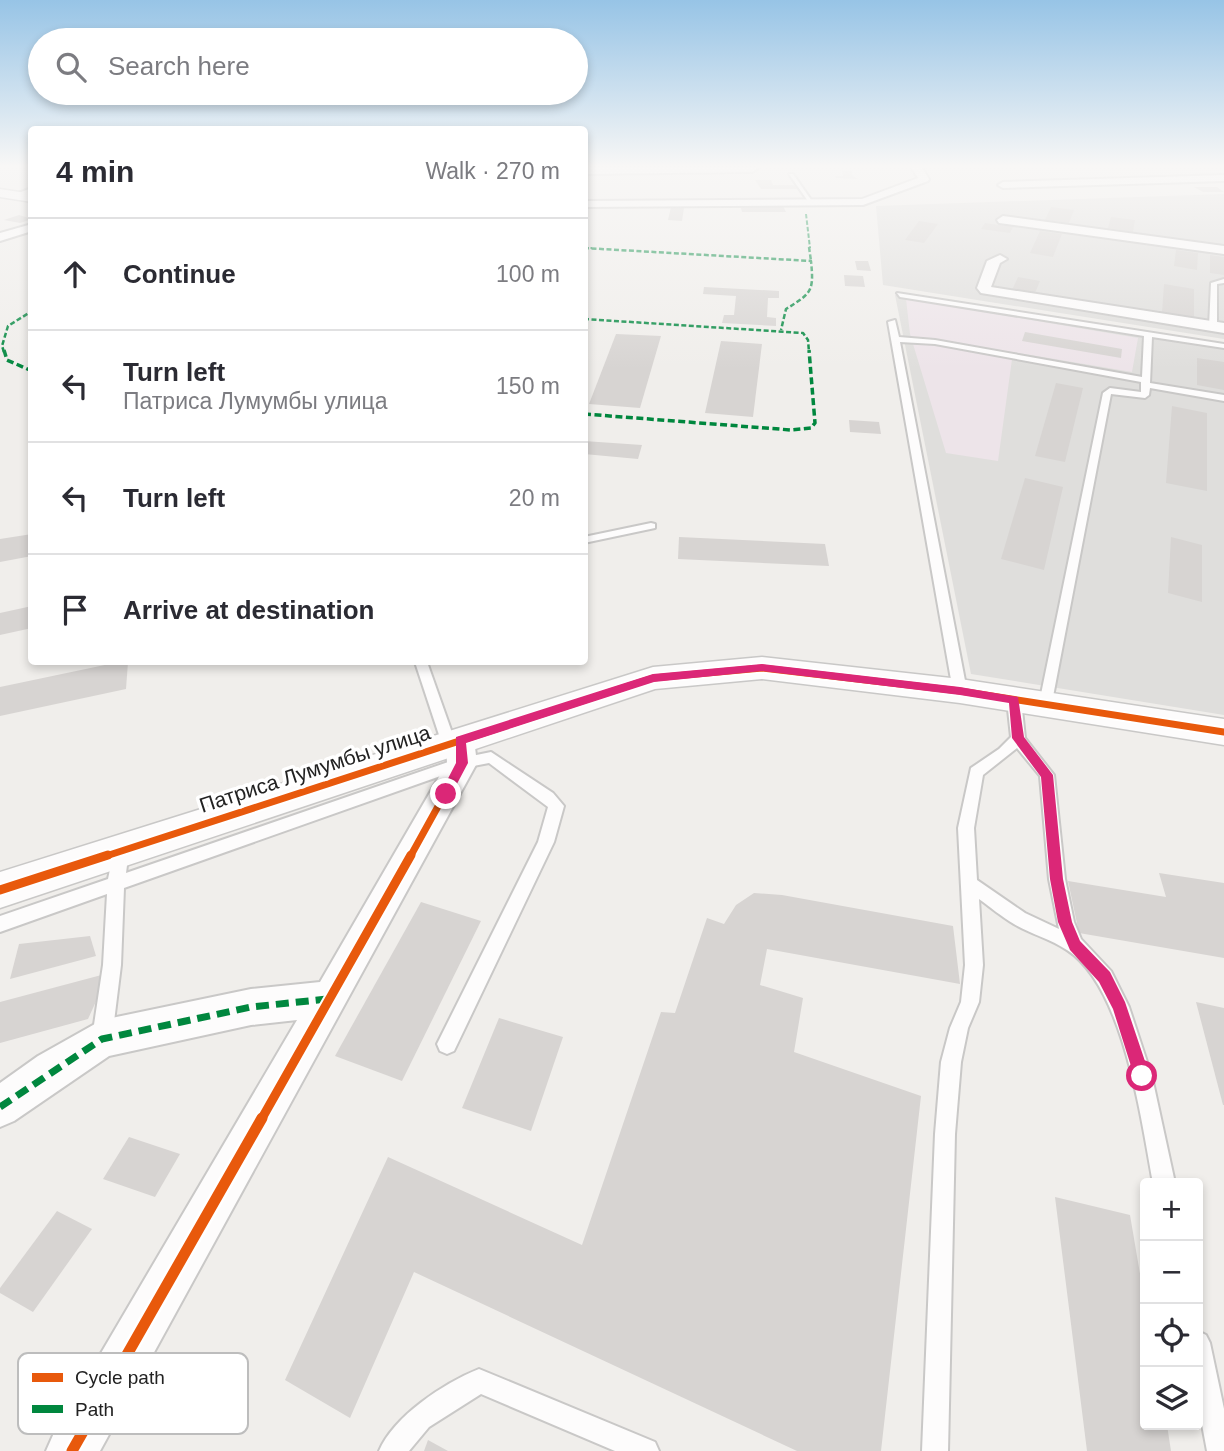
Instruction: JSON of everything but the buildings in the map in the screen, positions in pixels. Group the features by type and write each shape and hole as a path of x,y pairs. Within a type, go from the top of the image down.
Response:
{"street":[{"path":"1097,233 1224,250"},
{"path":"1000,259 994,261 984,288 986,290 1219,327"},
{"name":"Патриса Лумумбы улица","path":"0,890 119,867 653,678 762,668 960,691 1224,732"},
{"path":"127,1353 327,999 457,749"},
{"path":"0,1107 102,1039 251,1007 327,999"},
{"path":"72,1451 82,1434"}],"lane":[{"path":"1219,327 1214,283 1224,281"},
{"path":"900,295 1224,346"},
{"path":"892,322 960,691"},
{"path":"935,1451 944,1133 951,1062 959,1028 970,1002 974,965 966,828 976,772 1004,753 1018,738 1030,702 1107,393 1110,391 1145,395 1148,334"},
{"path":"895,339 935,342 1224,398"},
{"path":"588,539 651,526"},
{"path":"422,665 457,749 491,757 548,797 556,806 546,842 447,1044"},
{"path":"1018,738 1047,775 1057,879 1065,922 1075,945 1105,977 1120,1007 1142,1076 1163,1178"},
{"path":"0,924 119,867 112,965 102,1039"},
{"path":"970,884 1019,918 1075,945"},
{"path":"1203,1367 1220,1451"},
{"path":"392,1451 420,1418 479,1381 646,1451"}],"shaded area":[{"path":"878,233 1224,233 1224,339 883,285"},
{"path":"895,295 1224,348 1224,715 971,674"},
{"path":"906,299 1138,338 1132,372 1013,352 998,461 946,453 910,334"}],"marked path":[{"path":"808,233 811,261"},
{"path":"588,248 811,261 813,285 804,298 786,309 781,330"},
{"path":"28,314 8,326 2,346 7,360 28,369"},
{"path":"588,319 803,333 808,340 815,423 811,428 791,430 588,414"},
{"path":"0,1107 102,1039 251,1007 327,999"}],"cycle path":[{"path":"0,890 653,678 762,668 960,691 1224,732"},
{"path":"128,1353 446,794 462,763 460,740"},
{"path":"72,1451 82,1434"}],"route":[{"path":"446,794 462,763 460,740 653,678 762,668 960,691 1014,700 1018,738 1047,775 1057,879 1065,922 1075,945 1105,977 1120,1007 1142,1076"}]}
